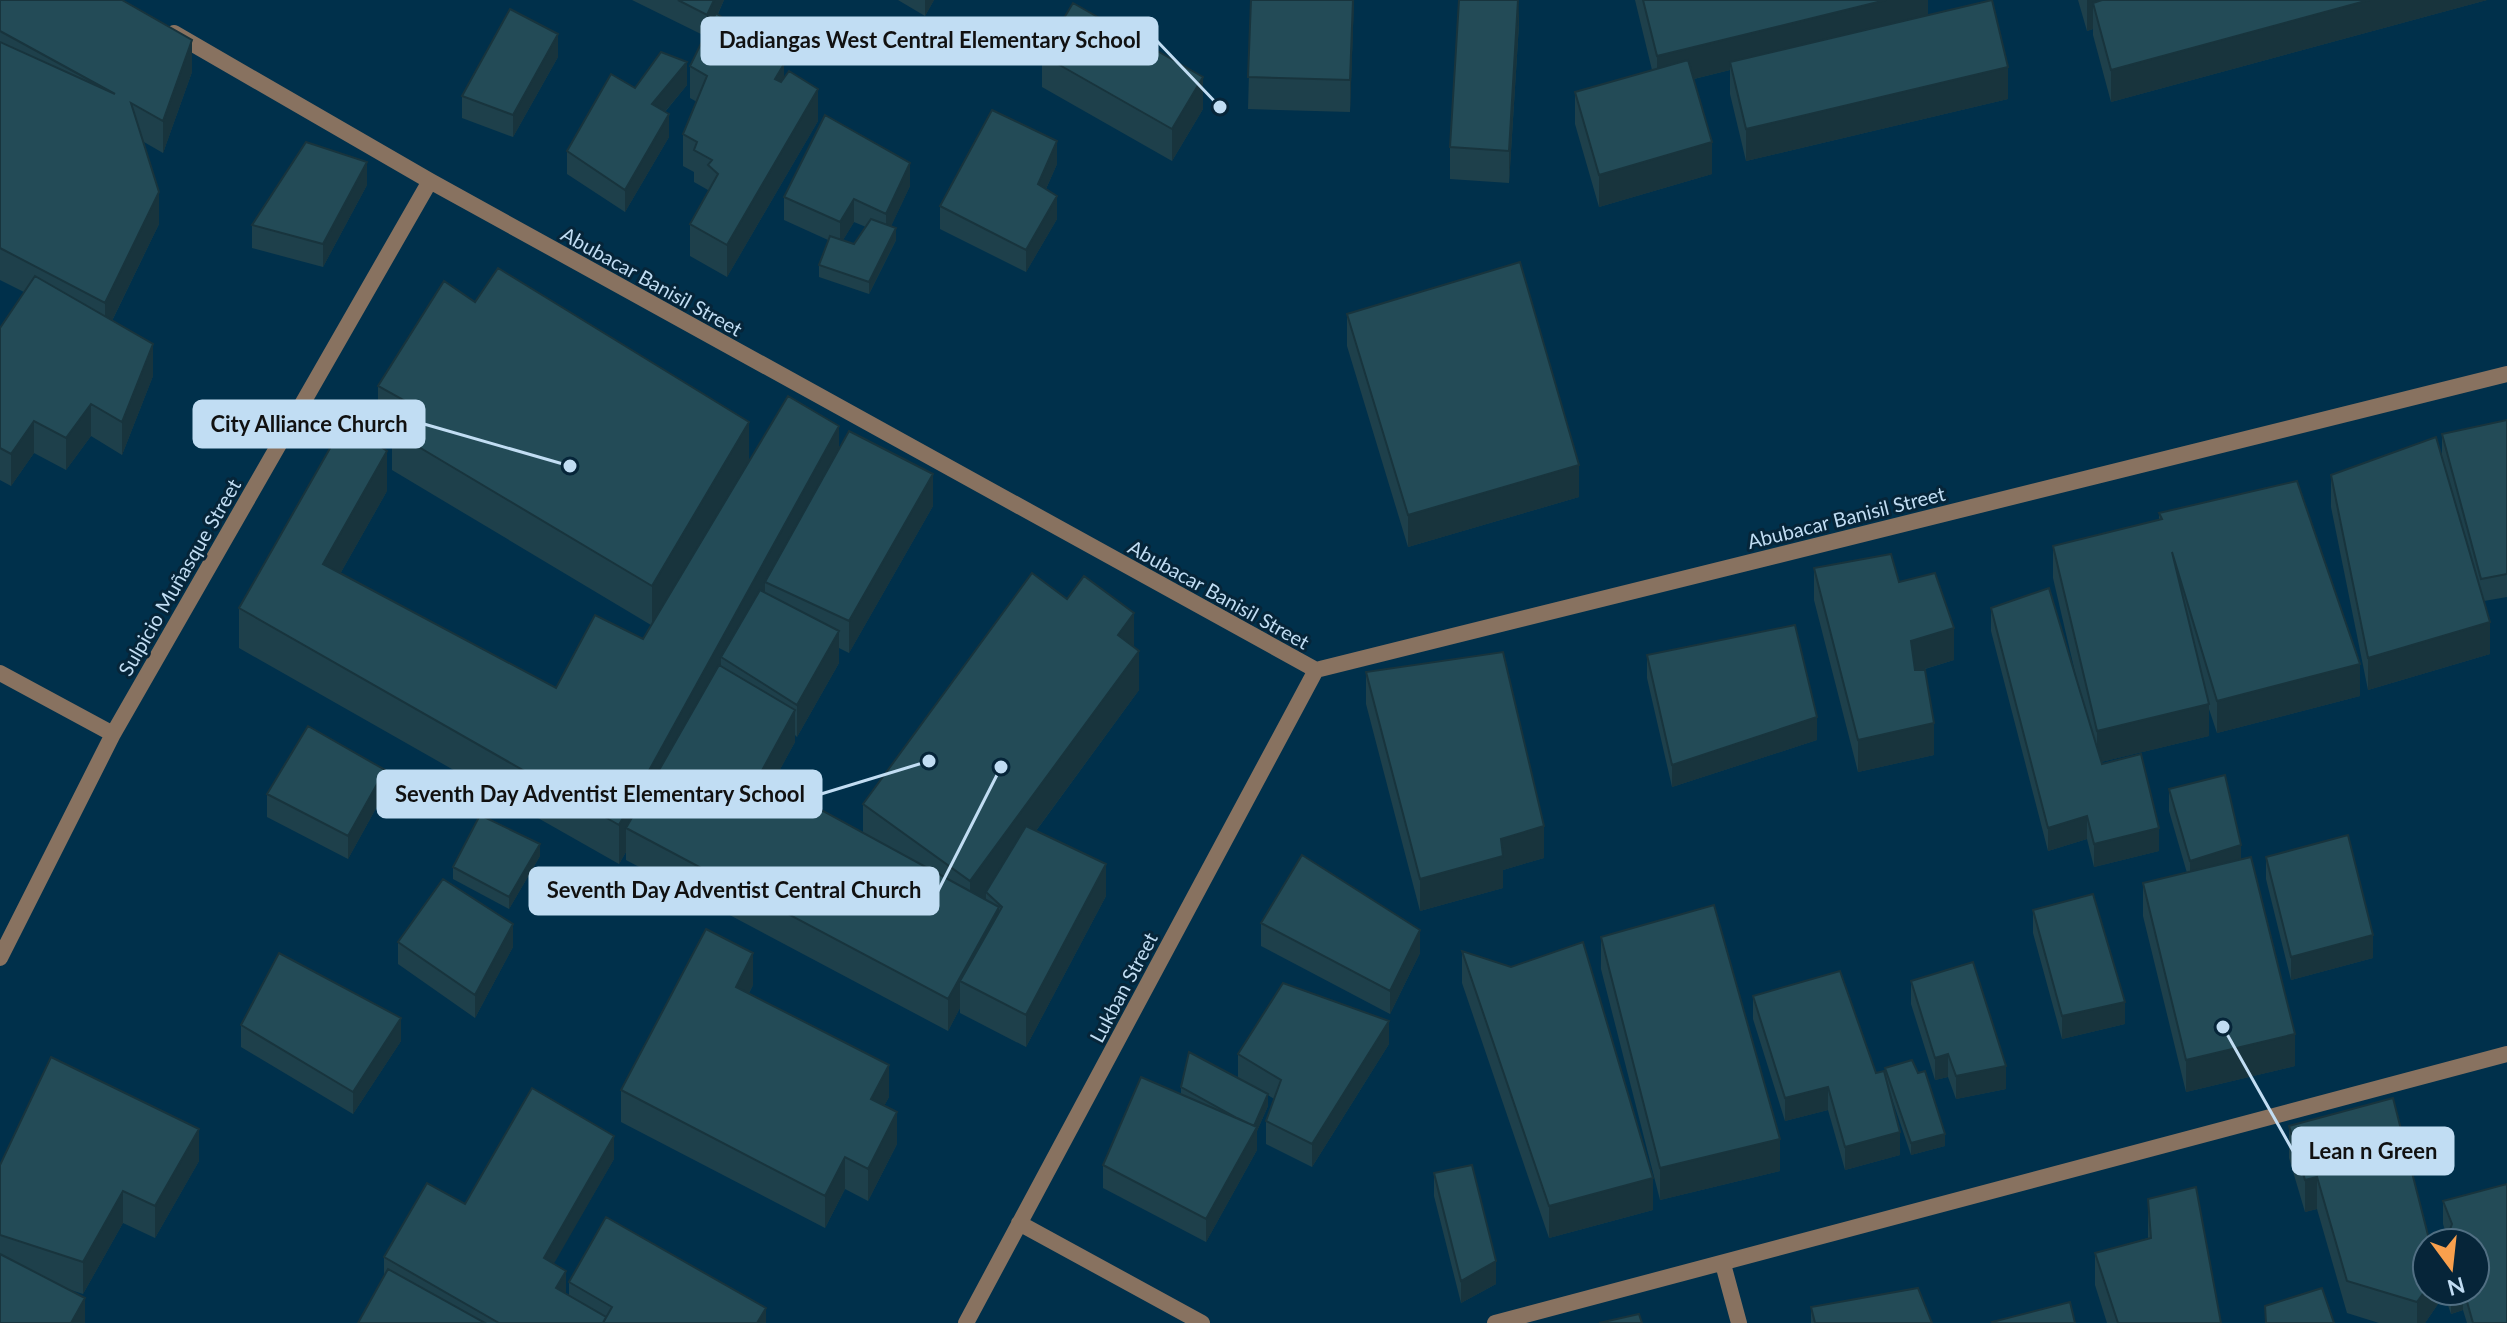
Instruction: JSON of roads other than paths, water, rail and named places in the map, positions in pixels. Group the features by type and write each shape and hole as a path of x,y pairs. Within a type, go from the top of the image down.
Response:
{"street":[{"name":"Abubacar Banisil Street","path":"158,24 430,181 1316,670 2507,374"},
{"name":"Sulpicio Muñasque Street","path":"0,958 113,734 430,181"},
{"name":"Lukban Street","path":"966,1323 1316,670"},
{"path":"0,673 113,734"},
{"path":"1495,1323 2507,1054"},
{"path":"1019,1223 1202,1323"},
{"path":"1723,1264 1739,1323"}],"place":[{"name":"Dadiangas West Central Elementary School","path":"1220,107"},
{"name":"City Alliance Church","path":"570,466"},
{"name":"Seventh Day Adventist Elementary School","path":"929,761"},
{"name":"Seventh Day Adventist Central Church","path":"1001,767"},
{"name":"Lean n Green","path":"2223,1027"}]}
